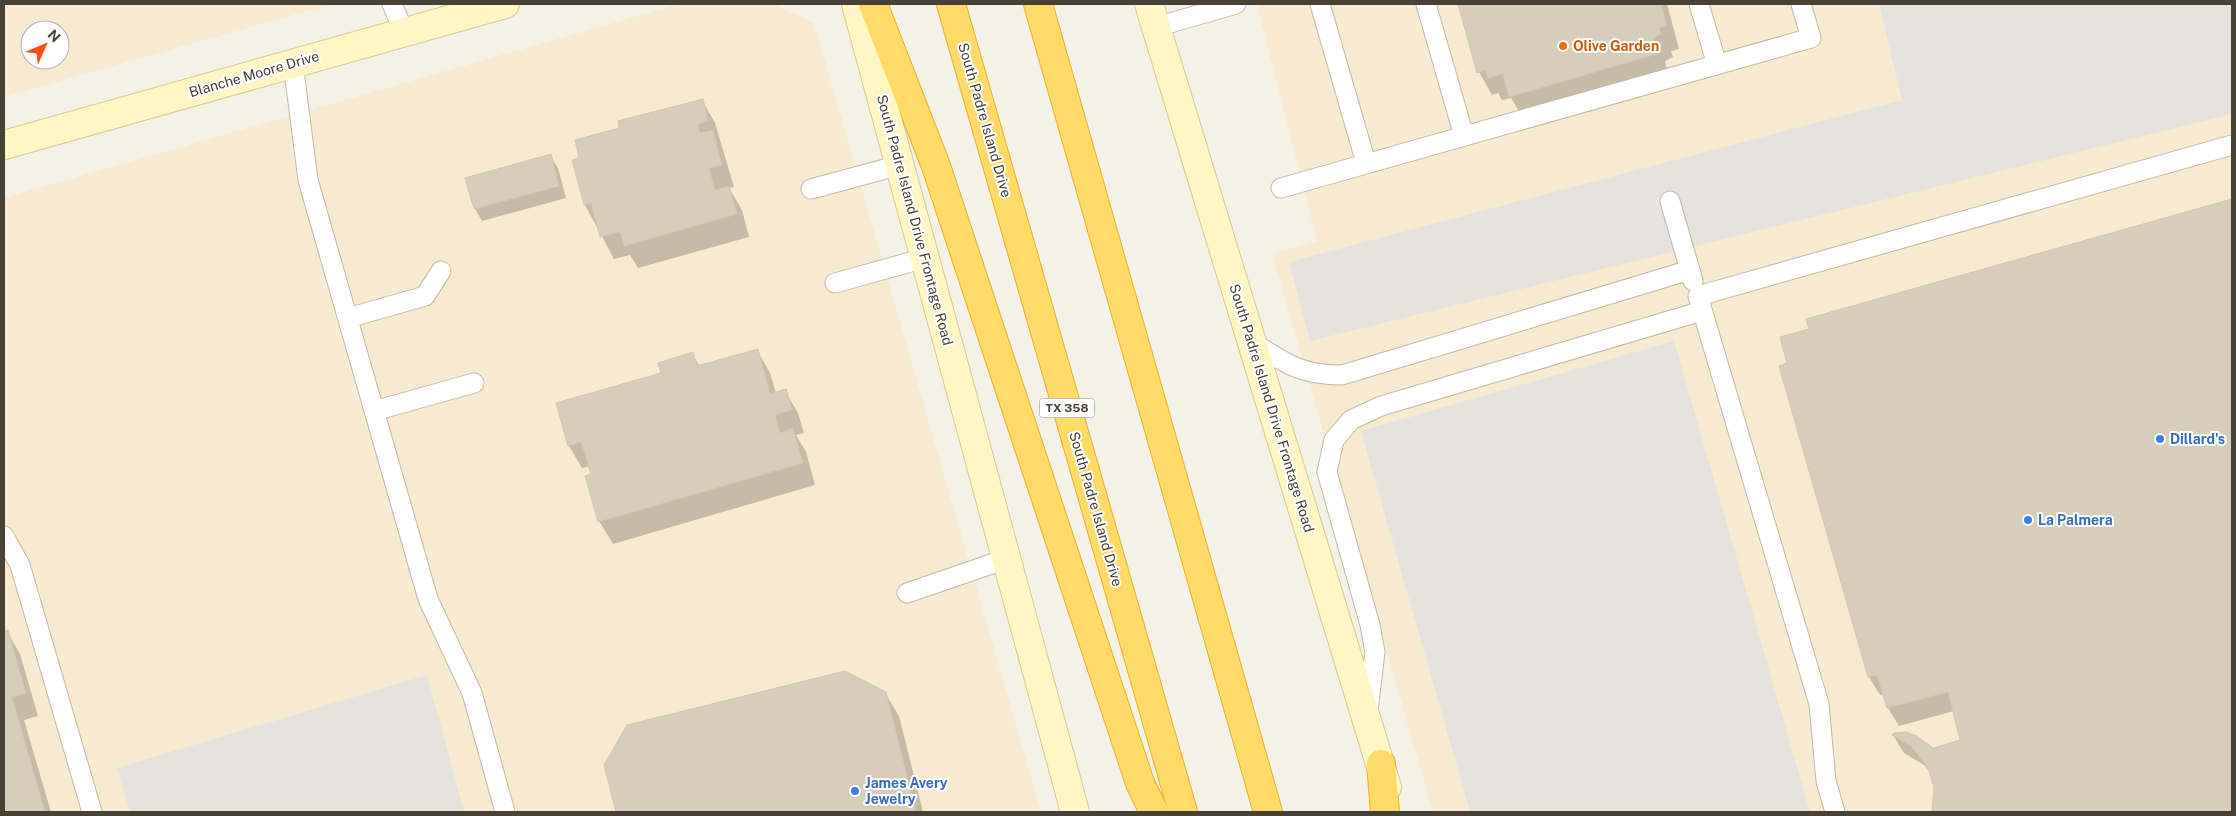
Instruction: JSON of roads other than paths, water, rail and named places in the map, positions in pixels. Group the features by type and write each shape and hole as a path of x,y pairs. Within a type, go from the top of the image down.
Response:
{"highway":[{"path":"873,4 936,166 1140,783 1154,812"},
{"name":"South Padre Island Drive","path":"952,4 1183,812"},
{"path":"1038,4 1268,812"},
{"path":"1381,764 1385,812"}],"main road":[{"name":"Blanche Moore Drive","path":"4,145 505,4"},
{"name":"South Padre Island Drive Frontage Road","path":"856,4 1075,812"},
{"name":"South Padre Island Drive Frontage Road","path":"1152,15 1381,764 1394,812"}],"lane":[{"path":"392,4 404,32"},
{"path":"1152,15 1236,4"},
{"path":"1320,4 1366,164"},
{"path":"1426,4 1464,136"},
{"path":"1699,4 1717,64"},
{"path":"1281,188 1811,38 1801,4"},
{"path":"294,64 308,180 428,599 472,694 504,812"},
{"path":"1367,718 1375,652 1370,625 1327,472 1334,440 1351,420 1381,406 1700,304 2232,145"},
{"path":"811,189 900,165"},
{"path":"1670,201 1819,704 1826,781 1835,812"},
{"path":"835,283 925,258"},
{"path":"1252,342 1298,370 1322,375 1342,375 1690,270"},
{"path":"348,318 425,296 441,271"},
{"path":"374,411 474,383"},
{"path":"4,536 20,564 92,812"},
{"path":"907,593 1006,559"}],"place":[{"name":"Olive Garden","path":"1563,46"},
{"name":"Dillard's","path":"2160,439"},
{"name":"La Palmera","path":"2028,520"},
{"name":"James Avery Jewelry","path":"855,791"}]}
